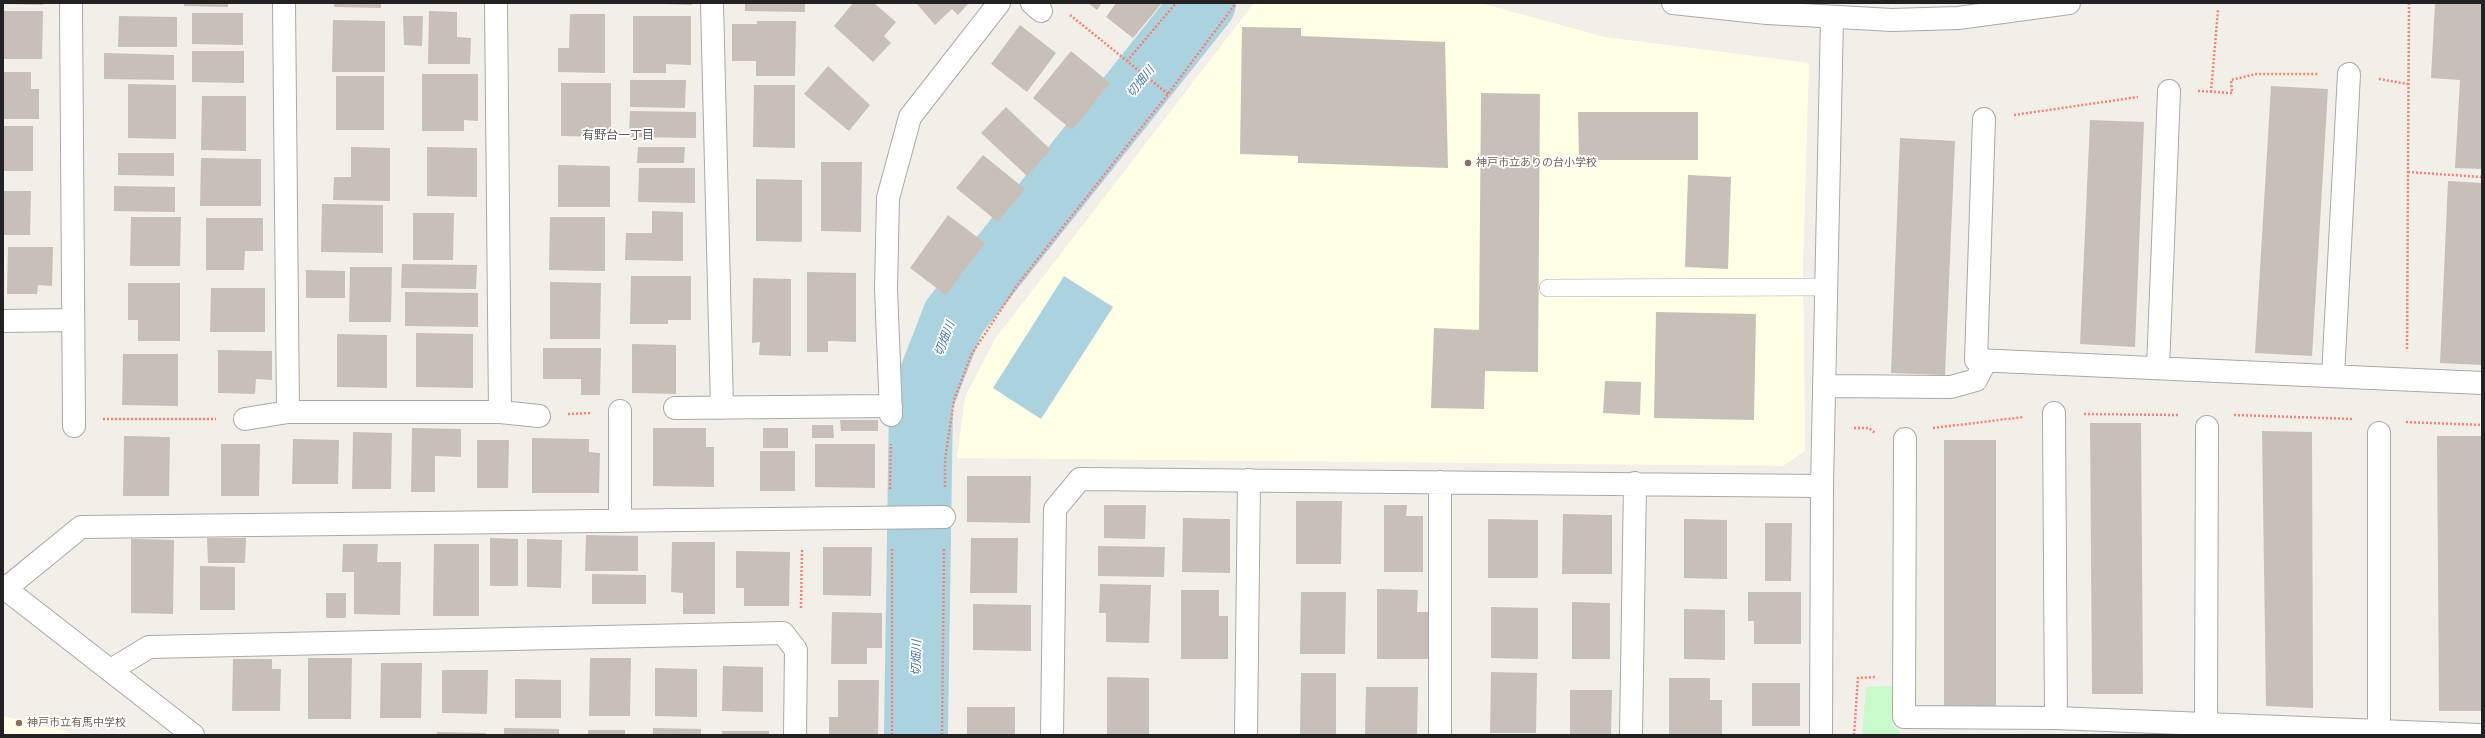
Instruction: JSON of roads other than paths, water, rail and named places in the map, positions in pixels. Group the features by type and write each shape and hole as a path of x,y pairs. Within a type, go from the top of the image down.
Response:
{"street":[{"path":"71,3 72,320 74,422"},
{"path":"284,3 288,412"},
{"path":"496,3 500,412"},
{"path":"712,3 722,408"},
{"path":"675,408 891,410 886,289 888,198 910,117 999,3"},
{"path":"1673,3 1767,13 1892,20 1958,18 2069,3"},
{"path":"1821,735 1822,486 1828,287 1832,17"},
{"path":"2333,376 2349,74"},
{"path":"2158,368 2169,91"},
{"path":"1984,119 1976,360 2482,383"},
{"path":"3,321 72,320"},
{"path":"1824,386 1952,387 1976,380 1986,360"},
{"path":"620,411 620,521"},
{"path":"245,419 288,412 500,412 539,416"},
{"path":"2054,413 2056,718"},
{"path":"2206,723 2207,427"},
{"path":"2379,433 2379,732"},
{"path":"1905,443 1904,717 2056,718 2480,735"},
{"path":"1052,735 1055,509 1080,479 1635,483 1822,486"},
{"path":"1246,735 1249,480"},
{"path":"1440,482 1440,735"},
{"path":"1631,735 1635,483"},
{"path":"193,735 4,588 81,527 939,517"},
{"path":"111,670 149,647 783,633 796,650 795,735"}],"lane":[{"path":"1548,288 1828,287"}],"water":[{"path":"1064,276 1113,307 1041,419 993,388"}],"waterway":[{"name":"切畑川","path":"916,735 921,402 954,317 1204,3"}],"place":[{"name":"神戸市立ありの台小学校","path":"1468,163"},
{"name":"神戸市立有馬中学校","path":"19,723"}],"district":[{"name":"有野台一丁目","path":"618,136"}]}
